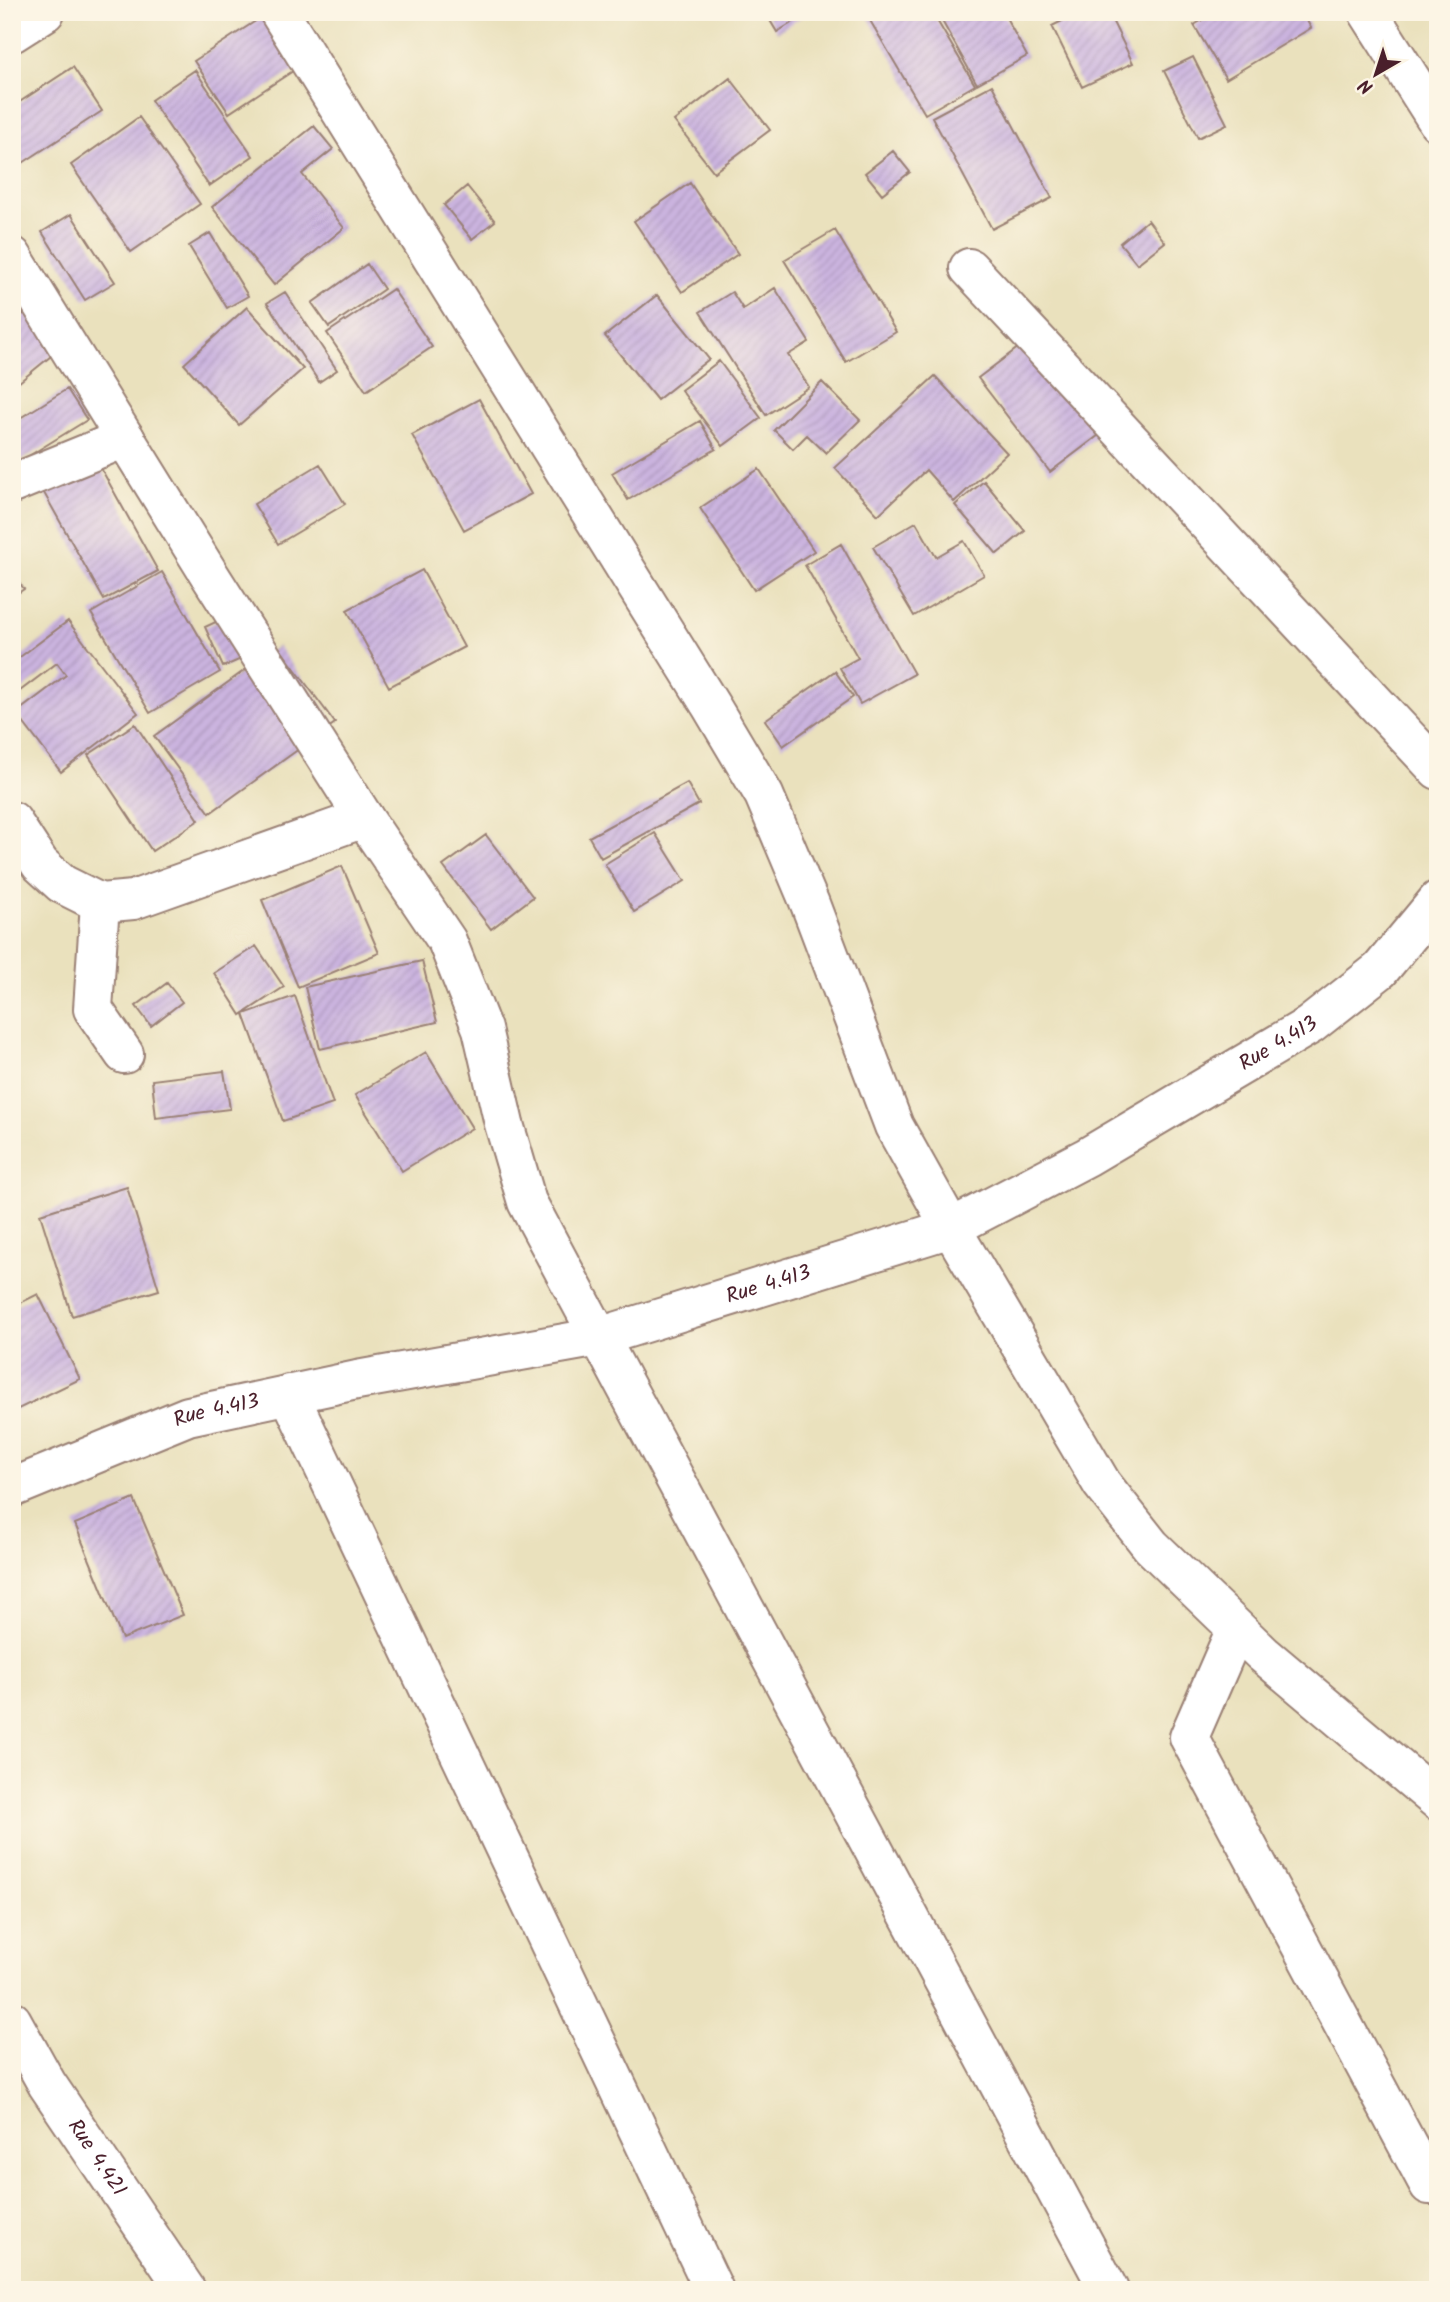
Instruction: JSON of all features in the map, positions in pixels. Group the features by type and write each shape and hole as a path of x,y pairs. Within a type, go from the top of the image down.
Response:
{"street":[{"path":"12,33 45,12"},
{"path":"279,12 704,694 764,795 810,904 894,1126 1102,1484 1151,1546 1236,1629 1438,1801"},
{"path":"1368,12 1438,122"},
{"path":"12,256 364,818 447,941 482,1029 504,1124 527,1202 1109,2290"},
{"path":"969,268 1438,770"},
{"path":"12,484 125,438"},
{"path":"12,821 40,864 62,884 100,903 133,900 364,818"},
{"name":"Rue 4.413","path":"12,1488 188,1416 357,1380 599,1337 951,1228 1087,1157 1310,1025 1380,970 1438,900"},
{"path":"100,903 93,1009 124,1054"},
{"path":"289,1394 714,2290"},
{"path":"1236,1629 1189,1737 1429,2185"},
{"name":"Rue 4.421","path":"12,2021 47,2084 186,2290"}],"building":[{"path":"765,12 809,12 777,32"},
{"path":"865,12 932,12 975,85 925,114"},
{"path":"937,12 1003,12 1027,56 977,84"},
{"path":"1080,12 1108,12 1133,63 1082,87 1052,26"},
{"path":"1216,12 1302,12 1311,28 1226,79 1194,25"},
{"path":"268,13 302,65 229,113 194,61"},
{"path":"1193,57 1227,124 1198,138 1164,71"},
{"path":"73,67 102,111 12,170 12,107"},
{"path":"195,70 253,156 209,186 151,100"},
{"path":"730,78 770,130 714,172 674,121"},
{"path":"992,85 1052,198 992,229 932,117"},
{"path":"139,117 200,204 131,252 71,165"},
{"path":"314,126 333,149 302,174 344,228 274,285 212,207"},
{"path":"893,151 910,172 882,194 865,173"},
{"path":"690,183 738,254 682,292 634,221"},
{"path":"467,186 495,221 472,239 444,205"},
{"path":"71,214 115,282 85,300 42,232"},
{"path":"1148,220 1165,242 1137,264 1120,243"},
{"path":"835,230 896,332 846,362 784,260"},
{"path":"210,233 248,296 227,308 189,246"},
{"path":"367,264 384,289 329,327 312,303"},
{"path":"775,288 809,342 788,355 809,387 766,415 700,312 732,292 743,309"},
{"path":"393,289 432,347 366,391 327,333"},
{"path":"285,292 337,370 319,382 267,303"},
{"path":"657,295 709,359 657,400 605,336"},
{"path":"247,307 303,369 239,425 184,364"},
{"path":"31,308 62,347 12,388 12,323"},
{"path":"1031,338 1103,432 1050,472 978,378"},
{"path":"719,361 761,418 723,446 681,390"},
{"path":"935,376 1007,453 954,502 926,470 878,515 835,468"},
{"path":"822,382 860,420 826,453 807,435 793,449 774,430"},
{"path":"67,389 87,420 19,462 12,451 12,423"},
{"path":"479,399 531,494 464,530 412,435"},
{"path":"700,421 716,449 628,500 612,473"},
{"path":"98,463 158,571 104,600 44,493"},
{"path":"320,464 345,504 278,544 254,504"},
{"path":"759,469 814,551 754,590 700,508"},
{"path":"984,481 1025,531 997,554 955,505"},
{"path":"916,522 936,557 964,541 984,575 914,616 873,547"},
{"path":"841,544 914,674 860,704 840,668 858,658 805,565"},
{"path":"422,570 464,647 389,687 347,610"},
{"path":"162,572 220,672 150,713 91,613"},
{"path":"12,573 24,589 12,597"},
{"path":"239,611 257,652 223,667 205,627"},
{"path":"68,621 138,713 61,772 16,713 66,675 57,663 12,697 12,663"},
{"path":"278,646 335,723 210,813 154,736"},
{"path":"835,671 853,697 783,746 765,720"},
{"path":"135,724 199,820 152,851 88,755"},
{"path":"687,783 699,804 601,858 589,837"},
{"path":"655,833 685,881 634,912 605,864"},
{"path":"486,835 533,897 491,929 443,866"},
{"path":"342,866 379,953 298,987 262,900"},
{"path":"256,946 284,987 241,1015 214,973"},
{"path":"422,961 437,1022 320,1049 305,987"},
{"path":"167,983 182,1002 151,1026 136,1006"},
{"path":"295,996 333,1104 283,1121 244,1014"},
{"path":"426,1052 472,1128 402,1171 355,1095"},
{"path":"224,1071 230,1109 156,1118 152,1080"},
{"path":"127,1187 159,1290 72,1316 40,1214"},
{"path":"38,1294 80,1379 12,1412 12,1307"},
{"path":"134,1499 183,1615 122,1639 75,1524"}]}
